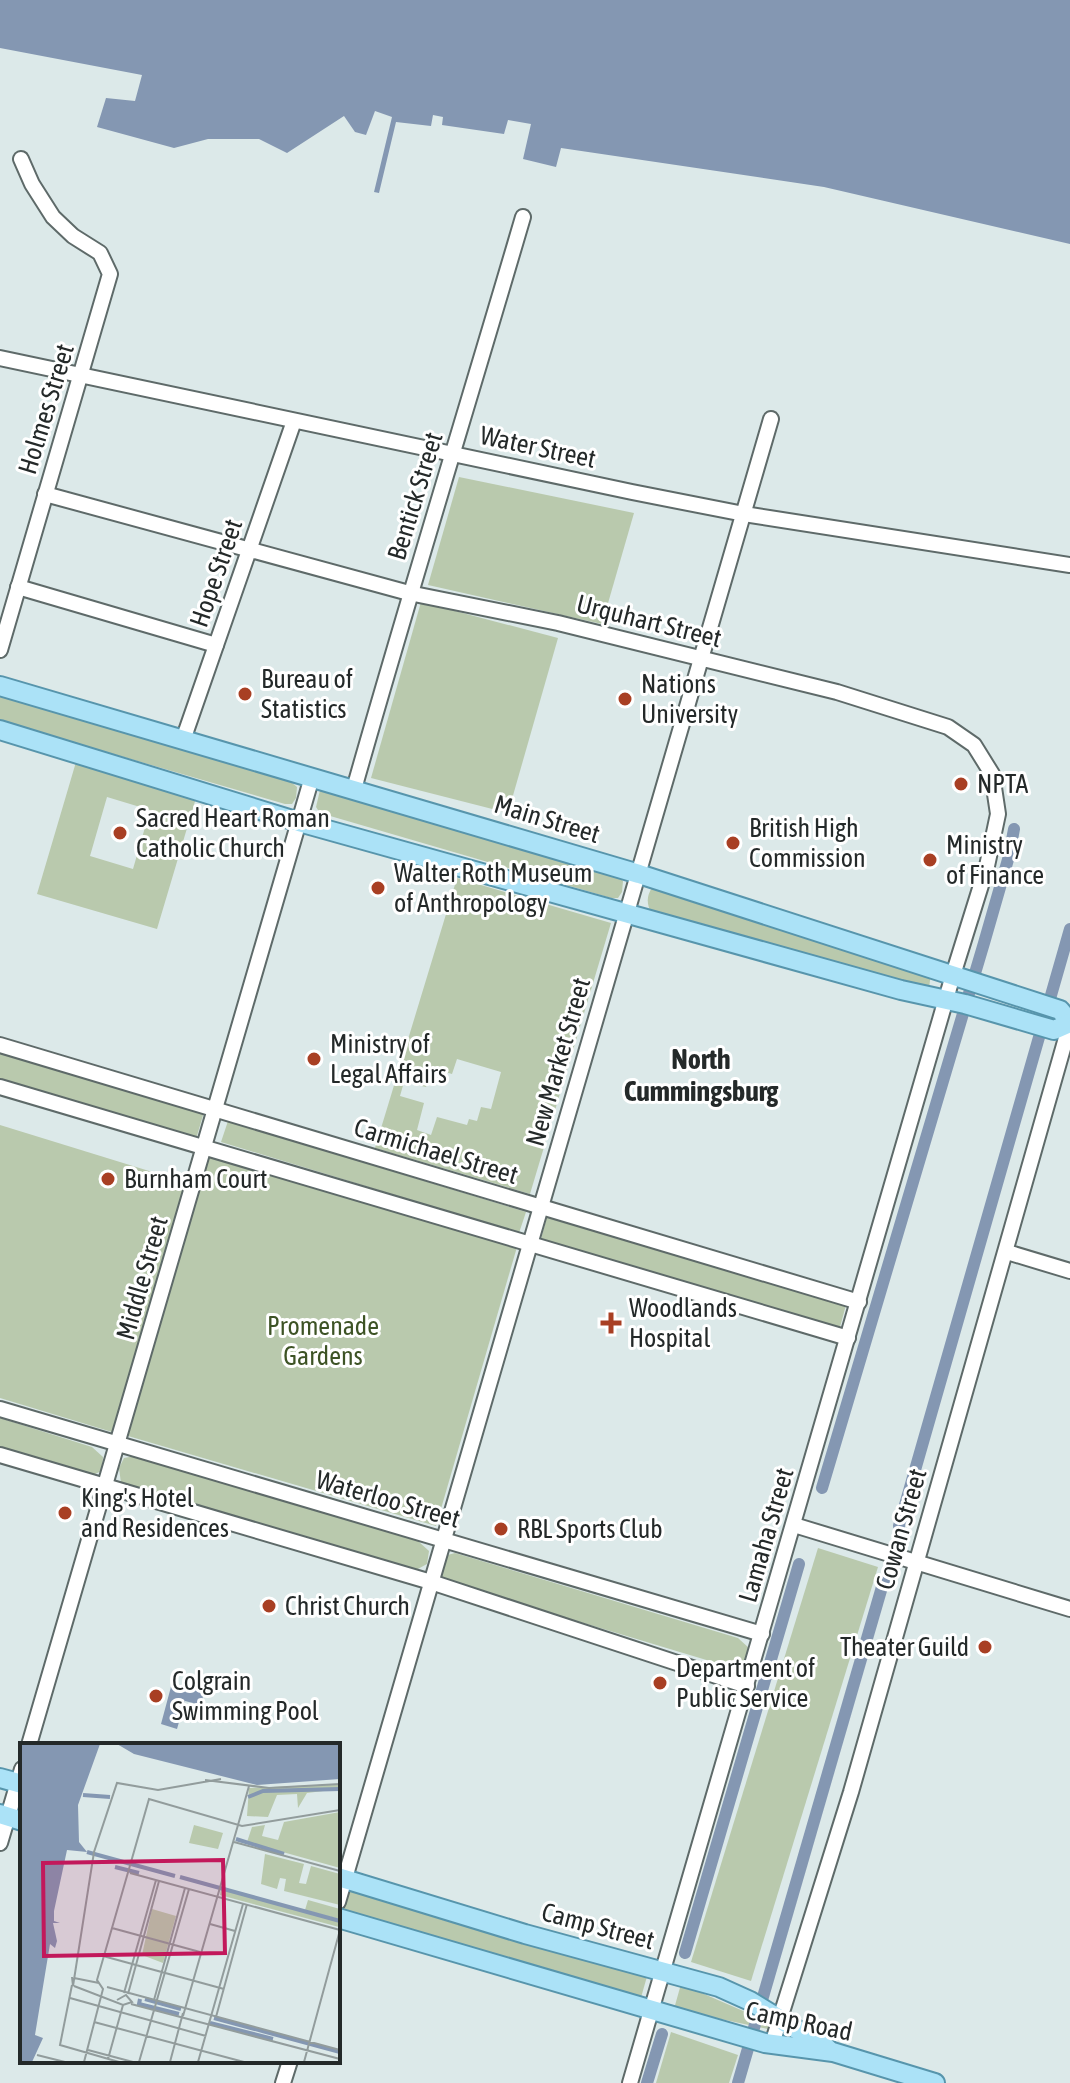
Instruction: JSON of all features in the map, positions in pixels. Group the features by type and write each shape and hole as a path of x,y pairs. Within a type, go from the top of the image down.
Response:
{"main road":[{"name":"Main Street","path":"0,686 639,874 961,978 1065,1022"},
{"path":"0,730 299,822 627,912 956,1002 1065,1022"},
{"name":"Camp Street","path":"341,1878 525,1934 719,1987 750,2001 833,2052"},
{"path":"340,1919 663,2014"},
{"name":"Camp Road","path":"663,2014 768,2044 833,2052 896,2077 935,2083"}],"street":[{"name":"Holmes Street","path":"0,650 110,274 100,253 73,236 53,217 32,184 21,159"},
{"name":"Bentick Street","path":"354,789 409,593 454,454 523,217"},
{"name":"Water Street","path":"0,358 744,514 1070,565"},
{"name":"New Market Street","path":"341,1878 444,1540 771,419"},
{"name":"Hope Street","path":"183,740 294,421"},
{"name":"Urquhart Street","path":"45,494 409,593 558,623 702,658 907,712 948,727 974,745 992,774 998,814 956,1002"},
{"path":"18,587 216,645"},
{"name":"Middle Street","path":"30,1743 312,777"},
{"name":"Lamaha Street","path":"630,2083 663,2014 762,1634 859,1302 956,1002"},
{"name":"Cowan Street","path":"768,2044 851,1792 1007,1252 1065,1022"},
{"name":"Carmichael Street","path":"0,1045 859,1302"},
{"path":"0,1087 848,1338"},
{"path":"1007,1252 1070,1271"},
{"name":"Waterloo Street","path":"0,1409 762,1634"},
{"path":"0,1455 431,1582 747,1686"},
{"path":"794,1525 1070,1609"},
{"path":"0,1843 10,1817 15,1778"},
{"path":"283,2083 289,2063"}],"green space":[{"path":"459,477 634,513 602,624 428,585"},
{"path":"421,602 558,638 508,813 371,778"},
{"path":"0,695 291,782 297,787 296,798 292,804 285,804 0,721"},
{"path":"76,762 196,798 157,929 37,894","holes":["107,797 150,810 133,869 90,856"]},
{"path":"320,790 617,876 623,881 622,892 618,898 611,898 320,813 316,807"},
{"path":"457,878 611,923 530,1194 375,1148","holes":["457,1059 501,1072 491,1109 481,1107 477,1121 469,1119 467,1125 437,1117 431,1135 417,1130 424,1103 400,1096 404,1082 426,1087 431,1068 452,1074"]},
{"path":"658,887 931,973 929,988 922,991 651,912 649,894 652,888"},
{"path":"0,1051 204,1112 196,1139 0,1080"},
{"path":"228,1121 526,1212 519,1233 221,1142"},
{"path":"0,1125 188,1183 112,1432 0,1398"},
{"name":"Promenade Gardens","path":"209,1157 517,1247 436,1526 128,1436"},
{"path":"547,1217 846,1305 840,1327 541,1239"},
{"path":"0,1418 92,1447 103,1457 102,1471 90,1476 0,1450"},
{"path":"135,1456 418,1541 429,1551 427,1564 416,1570 403,1568 121,1483 119,1468 124,1458"},
{"path":"818,1548 878,1567 751,1981 691,1962"},
{"path":"455,1553 738,1638 749,1648 747,1662 736,1667 723,1665 441,1580 438,1574 444,1556"},
{"path":"350,1888 648,1973 640,2001 343,1912"},
{"path":"681,1984 801,2036 674,2009"},
{"path":"671,2032 738,2055 729,2083 656,2083"}],"water":[{"path":"0,0 1070,0 1070,244 824,187 561,148 556,167 523,159 531,124 508,120 504,134 442,125 443,117 433,115 431,126 396,122 379,193 374,192 392,117 375,111 366,135 355,132 344,116 287,153 259,139 208,139 174,148 97,127 106,98 135,101 142,75 0,48"},
{"path":"172,1683 204,1692 201,1705 185,1701 177,1729 161,1724"}],"waterway":[{"path":"822,1488 984,943 1014,829"},
{"path":"899,1526 1070,929"},
{"path":"685,1953 799,1564"},
{"path":"738,2083 884,1580"},
{"path":"647,2083 662,2034"}],"place":[{"name":"Bureau of Statistics","path":"245,694"},
{"name":"Nations University","path":"625,699"},
{"name":"NPTA","path":"961,784"},
{"name":"Sacred Heart Roman Catholic Church","path":"120,833"},
{"name":"British High Commission","path":"733,843"},
{"name":"Ministry of Finance","path":"930,860"},
{"name":"Walter Roth Museum of Anthropology","path":"378,888"},
{"name":"Ministry of Legal Affairs","path":"314,1059"},
{"name":"Burnham Court","path":"108,1179"},
{"name":"Woodlands Hospital","path":"611,1323"},
{"name":"King's Hotel and Residences","path":"65,1513"},
{"name":"RBL Sports Club","path":"501,1529"},
{"name":"Christ Church","path":"269,1606"},
{"name":"Theater Guild","path":"985,1647"},
{"name":"Department of Public Service","path":"660,1683"},
{"name":"Colgrain Swimming Pool","path":"156,1696"}],"district":[{"name":"North Cummingsburg","path":"701,1075"}]}
